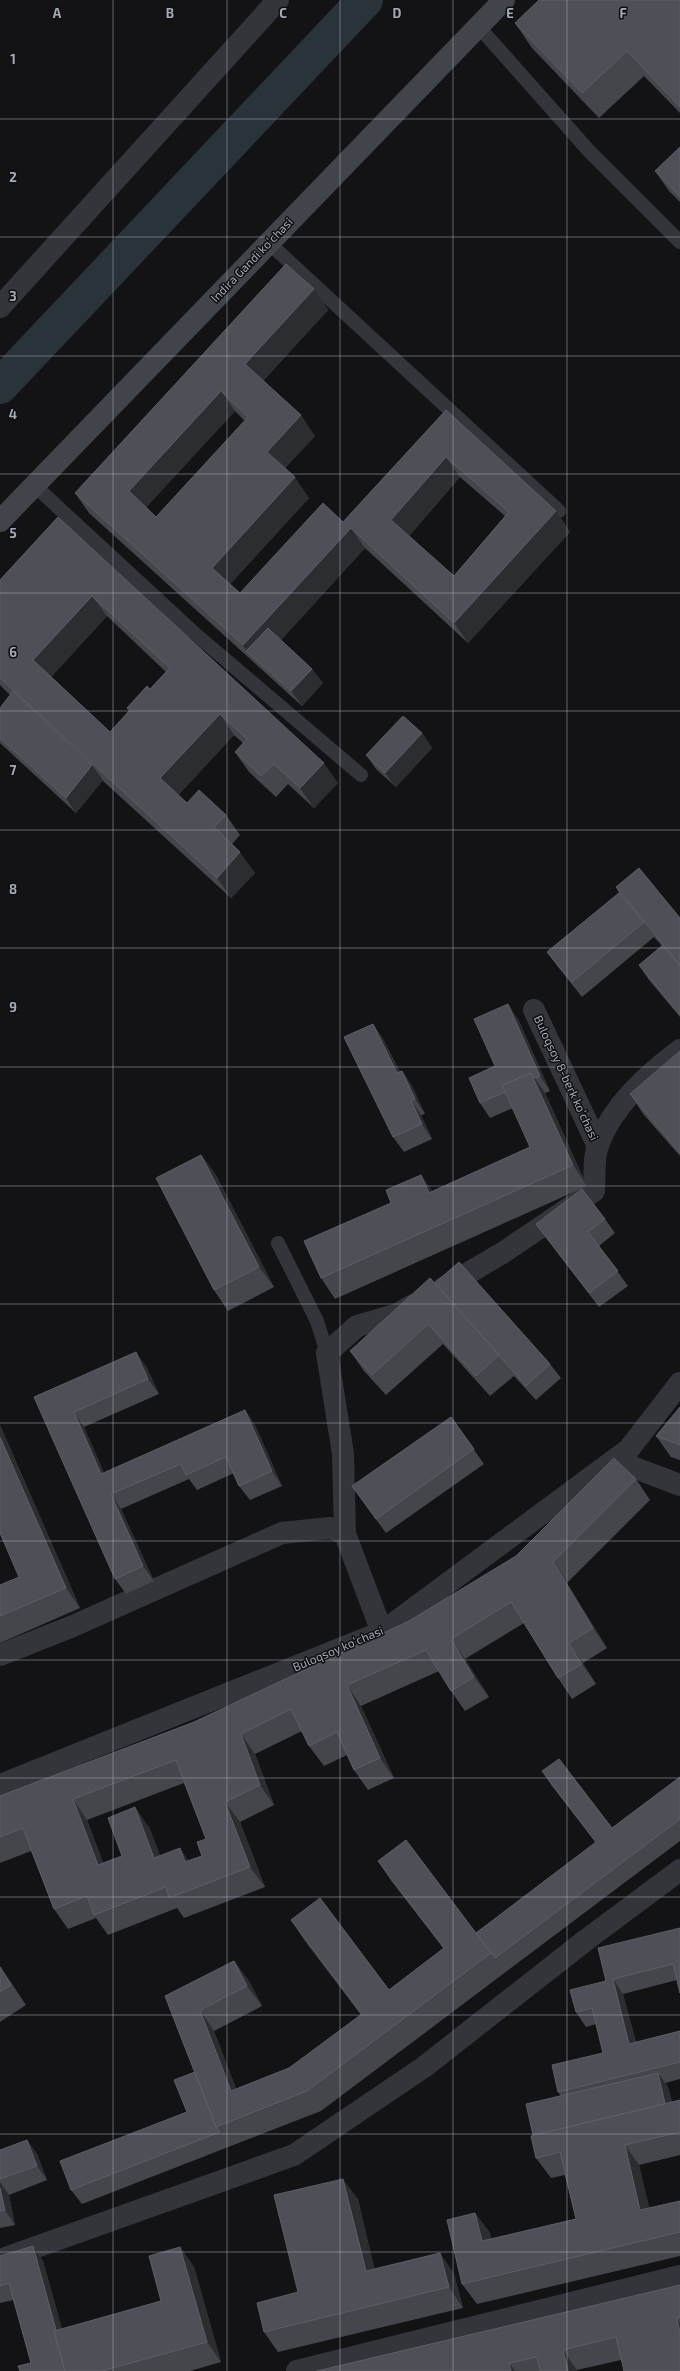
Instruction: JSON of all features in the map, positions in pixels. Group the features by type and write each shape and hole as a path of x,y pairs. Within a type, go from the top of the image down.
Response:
{"street":[{"path":"0,307 278,0"},
{"name":"Indira Gandi koʻchasi","path":"0,521 504,0"},
{"name":"Buloqsoy 8-berk koʻchasi","path":"534,1010 598,1146"},
{"name":"Buloqsoy 8-berk koʻchasi","path":"327,1353 357,1326 398,1314 504,1252 594,1191 598,1146 610,1122 628,1096 660,1066 680,1050"},
{"path":"327,1353 343,1454 345,1534 382,1632"},
{"name":"Buloqsoy koʻchasi","path":"0,1785 382,1632 628,1449 680,1383"},
{"path":"614,1460 680,1486"},
{"path":"0,1655 73,1626 282,1533 330,1528 345,1534"},
{"path":"0,2260 294,2155 424,2067 586,1940 680,1870"},
{"path":"297,2371 680,2276"}],"lane":[{"path":"478,26 588,151 680,242"},
{"path":"269,243 559,511"},
{"path":"34,485 193,632 360,775"},
{"path":"278,1242 318,1321 327,1353"}],"building":[{"path":"539,0 680,0 680,107 627,51 582,93 515,23"},
{"path":"680,147 680,197 655,171"},
{"path":"286,264 314,289 245,364 301,415 267,452 295,477 212,568 240,593 323,503 343,522 446,410 556,511 454,623 351,528 243,645 75,493","holes":["221,391 248,417 156,517 129,491","446,457 509,512 454,576 391,520"]},
{"path":"58,517 324,763 300,788 274,764 261,776 235,752 247,739 220,714 160,778 187,803 199,790 226,815 214,827 240,852 217,878 0,678 0,580","holes":["92,596 170,668 150,689 147,686 127,708 130,710 110,732 33,660"]},
{"path":"268,628 312,669 291,691 246,651"},
{"path":"13,691 92,765 66,798 0,738 0,708"},
{"path":"403,716 422,733 385,773 366,755"},
{"path":"639,868 680,918 680,965 616,887"},
{"path":"619,893 644,922 572,982 547,952"},
{"path":"663,945 680,966 680,1015 639,965"},
{"path":"508,1004 540,1076 535,1078 531,1073 502,1085 505,1092 480,1103 469,1078 495,1066 474,1019"},
{"path":"373,1024 397,1073 402,1071 415,1099 411,1100 422,1124 393,1137 344,1037"},
{"path":"680,1051 680,1153 630,1094"},
{"path":"531,1073 573,1165 321,1278 304,1241 391,1203 386,1190 421,1175 429,1193 530,1147 502,1085"},
{"path":"201,1155 259,1267 214,1290 156,1178"},
{"path":"582,1189 605,1219 588,1232 618,1271 589,1293 536,1224"},
{"path":"459,1262 550,1364 526,1386 435,1283"},
{"path":"430,1278 499,1355 476,1376 428,1324 372,1375 350,1351"},
{"path":"136,1352 148,1379 74,1412 101,1474 245,1410 272,1471 239,1486 226,1457 186,1475 181,1464 111,1494 143,1566 115,1579 34,1397"},
{"path":"680,1407 680,1445 656,1436"},
{"path":"451,1417 474,1449 376,1519 352,1486"},
{"path":"0,1437 66,1588 0,1616 0,1585 19,1577 0,1533"},
{"path":"614,1458 636,1479 553,1562 593,1628 569,1643 582,1664 558,1678 511,1602 451,1639 474,1677 451,1691 426,1650 347,1685 380,1758 354,1770 337,1732 309,1746 291,1709 241,1734 260,1785 225,1802 250,1867 169,1898 166,1887 94,1915 87,1896 54,1909 23,1828 0,1837 0,1796 194,1722 409,1621 516,1556","holes":["176,1760 206,1839 197,1842 202,1856 185,1862 180,1848 154,1858 135,1807 108,1818 122,1856 98,1865 73,1799"]},
{"path":"559,1759 612,1828 680,1777 680,1819 495,1958 476,1933 596,1842 542,1771"},
{"path":"406,1840 491,1953 307,2091 216,2127 165,1996 234,1961 247,1986 200,2010 231,2091 289,2068 362,2014 291,1920 320,1898 389,1990 444,1948 378,1861"},
{"path":"680,1928 680,1993 673,1964 613,1979 629,2044 680,2031 680,2062 558,2092 552,2065 603,2053 592,2008 576,2012 570,1990 606,1981 598,1948"},
{"path":"0,1967 11,1985 0,1992"},
{"path":"195,2072 216,2127 220,2132 71,2190 60,2161 187,2112 174,2080"},
{"path":"658,2073 665,2104 533,2135 526,2104"},
{"path":"680,2100 680,2132 625,2145 640,2210 680,2201 680,2232 462,2284 447,2220 475,2213 482,2241 576,2219 560,2152 536,2158 531,2136"},
{"path":"27,2140 37,2166 0,2179 0,2150"},
{"path":"343,2179 366,2271 440,2253 449,2287 264,2332 257,2303 298,2292 274,2195"},
{"path":"0,2188 5,2210 0,2211"},
{"path":"33,2246 56,2330 54,2331 65,2371 20,2371 18,2366 31,2363 9,2283 0,2286 0,2256"},
{"path":"180,2247 207,2342 102,2371 65,2371 54,2331 161,2301 149,2256"},
{"path":"680,2285 680,2317 677,2318 680,2332 680,2371 624,2371 616,2337 563,2350 568,2371 540,2371 537,2357 509,2363 511,2371 317,2371"}],"waterway":[{"path":"0,386 365,0"}]}
